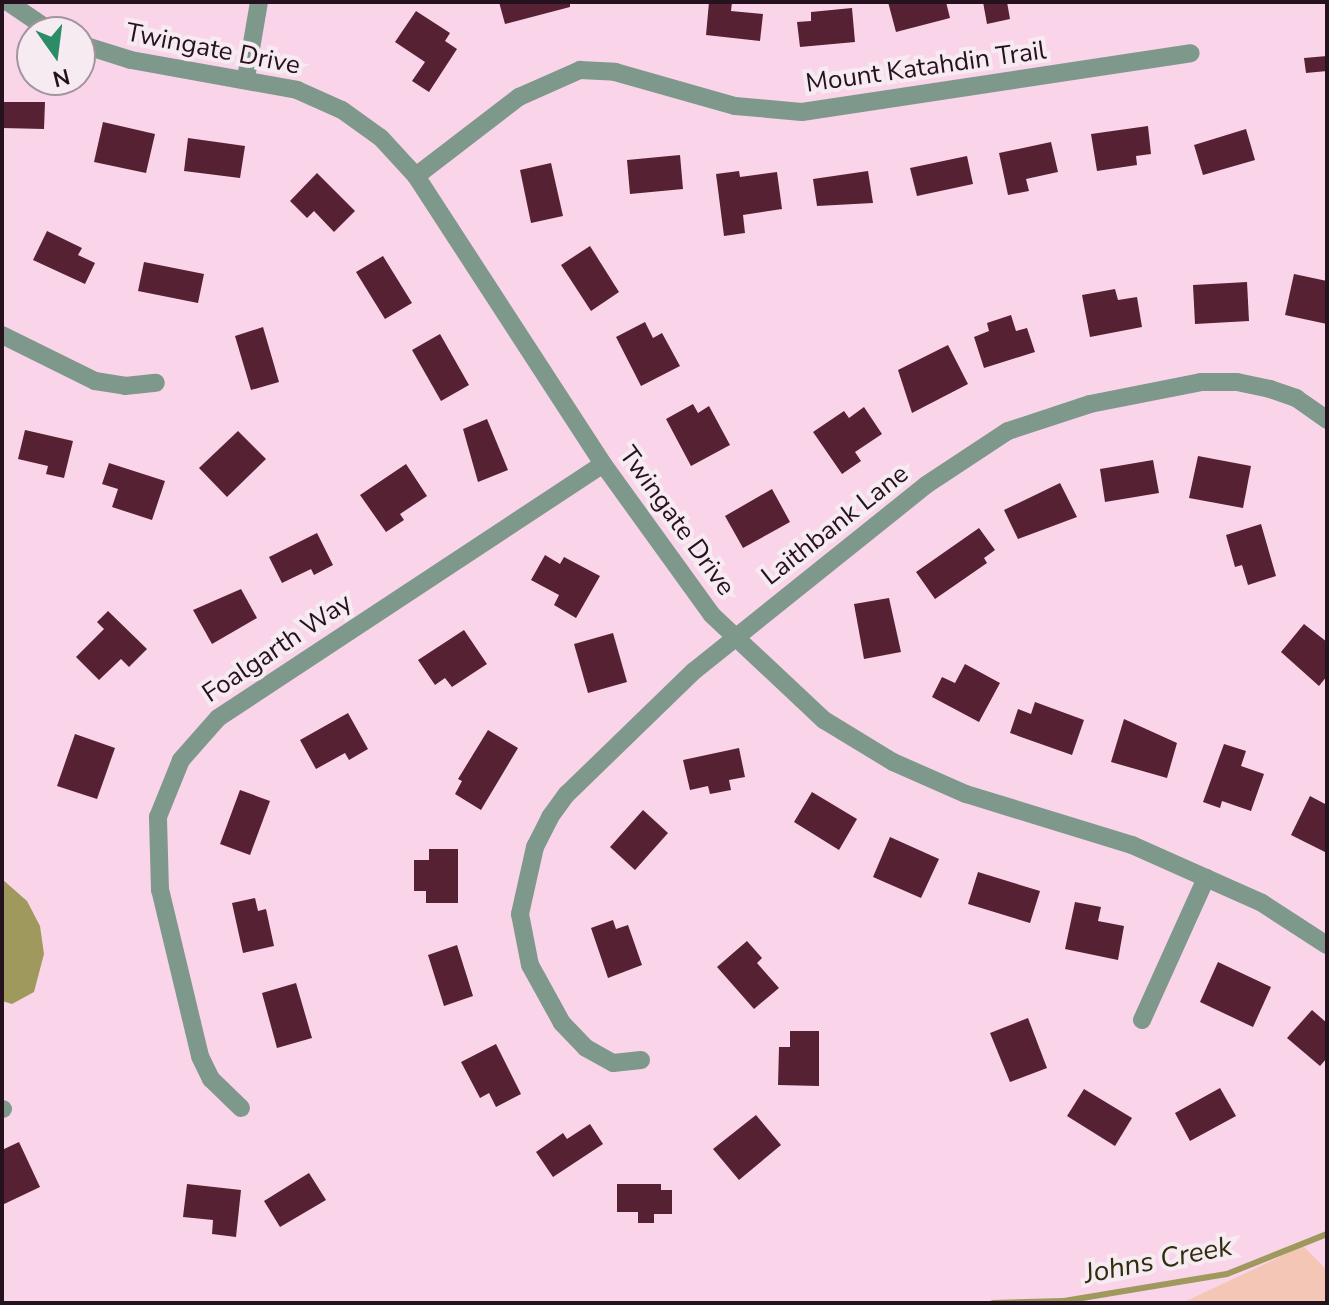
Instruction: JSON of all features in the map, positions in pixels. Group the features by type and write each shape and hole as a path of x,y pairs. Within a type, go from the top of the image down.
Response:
{"street":[{"path":"8,2 29,16"},
{"path":"246,78 259,2"},
{"name":"Twingate Drive","path":"96,49 131,60 246,78 297,90 342,110 381,138 416,176 603,464 734,638 824,720 893,762 966,794 1132,845 1262,903 1327,945"},
{"name":"Mount Katahdin Trail","path":"416,176 519,97 580,70 615,72 735,106 802,112 1191,53"},
{"path":"3,339 95,381 125,386 156,383"},
{"name":"Laithbank Lane","path":"641,1060 613,1063 586,1048 562,1023 530,965 522,938 525,878 535,847 567,794 734,638 926,485 1008,431 1040,418 1201,382 1237,382 1296,398 1327,420"},
{"name":"Foalgarth Way","path":"241,1108 211,1079 200,1056 163,903 156,857 158,817 173,774 198,735 218,718 603,464"},
{"path":"1142,1020 1206,878"}],"shaded area":[{"path":"2,879 27,901 40,926 44,954 34,992 12,1004 2,1001"},
{"path":"1303,1246 1327,1270 1327,1303 1182,1303"}],"building":[{"path":"499,2 570,2 570,7 505,24"},
{"path":"709,2 732,2 731,11 763,14 760,41 706,35"},
{"path":"888,2 946,2 950,18 896,32"},
{"path":"983,2 1007,2 1010,19 987,24"},
{"path":"852,8 855,42 800,47 797,22 811,21 811,12"},
{"path":"416,11 450,33 445,41 457,49 429,92 412,81 425,62 395,42"},
{"path":"1327,56 1327,71 1306,73 1304,58"},
{"path":"2,102 45,102 44,129 2,128"},
{"path":"103,122 155,134 146,173 94,162"},
{"path":"1148,126 1151,154 1136,156 1137,165 1097,171 1091,134"},
{"path":"1246,129 1255,160 1203,175 1194,145"},
{"path":"188,138 245,146 240,178 184,171"},
{"path":"1051,142 1058,172 1026,179 1029,191 1008,195 999,153"},
{"path":"680,155 683,189 630,194 627,160"},
{"path":"967,156 973,184 917,196 910,168"},
{"path":"551,163 563,216 531,223 520,170"},
{"path":"739,171 740,177 777,172 782,209 743,215 745,233 724,236 716,174"},
{"path":"868,171 873,203 817,206 813,179"},
{"path":"317,173 355,211 334,232 314,211 307,218 290,201"},
{"path":"47,231 82,248 78,255 95,263 85,284 33,260"},
{"path":"590,246 619,292 591,311 561,265"},
{"path":"383,256 412,303 385,319 356,272"},
{"path":"144,262 204,274 198,303 138,291"},
{"path":"1294,274 1327,281 1327,324 1285,315"},
{"path":"1247,282 1249,321 1195,324 1193,285"},
{"path":"1115,289 1118,300 1137,297 1142,327 1090,337 1082,295"},
{"path":"1011,315 1016,331 1027,328 1035,352 984,368 974,337 989,331 987,323"},
{"path":"645,322 653,338 662,333 680,366 641,386 616,337"},
{"path":"263,327 279,382 251,390 235,336"},
{"path":"440,334 469,385 441,401 412,350"},
{"path":"948,345 968,384 912,413 898,370"},
{"path":"693,404 698,413 709,406 730,445 691,466 666,419"},
{"path":"864,407 882,434 855,452 861,461 842,474 813,432 844,411 849,418"},
{"path":"487,419 508,470 478,482 463,429"},
{"path":"25,430 73,441 64,478 46,474 48,466 18,459"},
{"path":"238,431 266,459 227,497 199,468"},
{"path":"1198,456 1251,466 1243,508 1189,498"},
{"path":"1153,460 1159,493 1105,502 1100,469"},
{"path":"109,463 165,481 152,520 112,507 118,489 102,484"},
{"path":"406,464 427,496 400,514 404,520 386,532 360,495"},
{"path":"1060,483 1077,517 1018,539 1004,510"},
{"path":"772,489 790,522 743,548 725,516"},
{"path":"1261,524 1276,576 1248,585 1242,565 1235,567 1226,535"},
{"path":"979,528 995,550 984,558 987,563 935,599 916,572"},
{"path":"317,533 333,565 314,575 311,569 282,583 269,557"},
{"path":"545,555 560,564 564,557 600,576 576,618 554,605 559,595 531,580"},
{"path":"241,589 257,618 212,644 193,610"},
{"path":"889,598 901,652 864,659 854,604"},
{"path":"108,611 147,649 129,667 121,659 99,680 76,657 104,629 97,622"},
{"path":"1304,624 1327,642 1327,676 1319,686 1281,652"},
{"path":"464,630 487,664 452,687 445,678 435,685 418,660"},
{"path":"613,633 627,682 588,693 574,644"},
{"path":"965,664 1000,683 979,722 932,697 942,677 955,683"},
{"path":"1035,702 1084,720 1072,755 1010,733 1018,709 1031,714"},
{"path":"348,713 368,749 349,760 345,753 316,769 300,740"},
{"path":"1124,719 1177,743 1167,778 1111,762"},
{"path":"488,730 518,748 481,810 455,794 462,781 458,779"},
{"path":"75,734 115,748 97,799 57,786"},
{"path":"1224,744 1246,751 1241,766 1264,774 1251,811 1222,801 1220,808 1203,802"},
{"path":"739,748 745,777 729,780 731,790 710,794 708,786 690,790 683,760"},
{"path":"240,790 270,801 250,855 220,844"},
{"path":"812,792 857,819 839,850 794,822"},
{"path":"1310,796 1327,805 1327,853 1291,835"},
{"path":"643,810 668,833 635,870 610,847"},
{"path":"890,837 939,859 921,898 873,877"},
{"path":"429,849 458,849 458,903 426,903 426,891 414,891 414,860 429,860"},
{"path":"978,872 1040,891 1030,923 968,904"},
{"path":"255,898 258,911 266,909 274,946 243,953 232,903"},
{"path":"1075,902 1101,907 1098,921 1124,926 1118,960 1065,949"},
{"path":"613,920 616,929 628,925 642,965 608,978 591,928"},
{"path":"747,941 762,958 757,963 779,988 754,1009 717,967"},
{"path":"457,945 473,996 444,1006 428,955"},
{"path":"1218,962 1271,987 1253,1027 1200,1002"},
{"path":"296,983 312,1038 277,1048 262,993"},
{"path":"1312,1010 1327,1023 1327,1058 1320,1066 1287,1038"},
{"path":"1028,1018 1047,1068 1010,1082 990,1033"},
{"path":"790,1031 819,1031 819,1086 778,1085 779,1047 790,1047"},
{"path":"496,1044 521,1094 496,1107 489,1093 480,1098 461,1062"},
{"path":"1220,1088 1236,1116 1190,1141 1175,1113"},
{"path":"1084,1089 1132,1118 1115,1146 1067,1116"},
{"path":"756,1115 781,1145 739,1180 713,1149"},
{"path":"590,1124 603,1144 553,1177 536,1152 563,1133 567,1139"},
{"path":"19,1142 40,1187 2,1205 2,1150"},
{"path":"309,1173 326,1200 280,1227 264,1201"},
{"path":"187,1184 241,1190 236,1237 212,1234 213,1220 183,1217"},
{"path":"617,1184 661,1184 661,1190 672,1190 672,1214 654,1214 654,1223 638,1223 638,1212 617,1212"}],"waterway":[{"name":"Johns Creek","path":"993,1303 1064,1301 1227,1274 1327,1234"}]}
